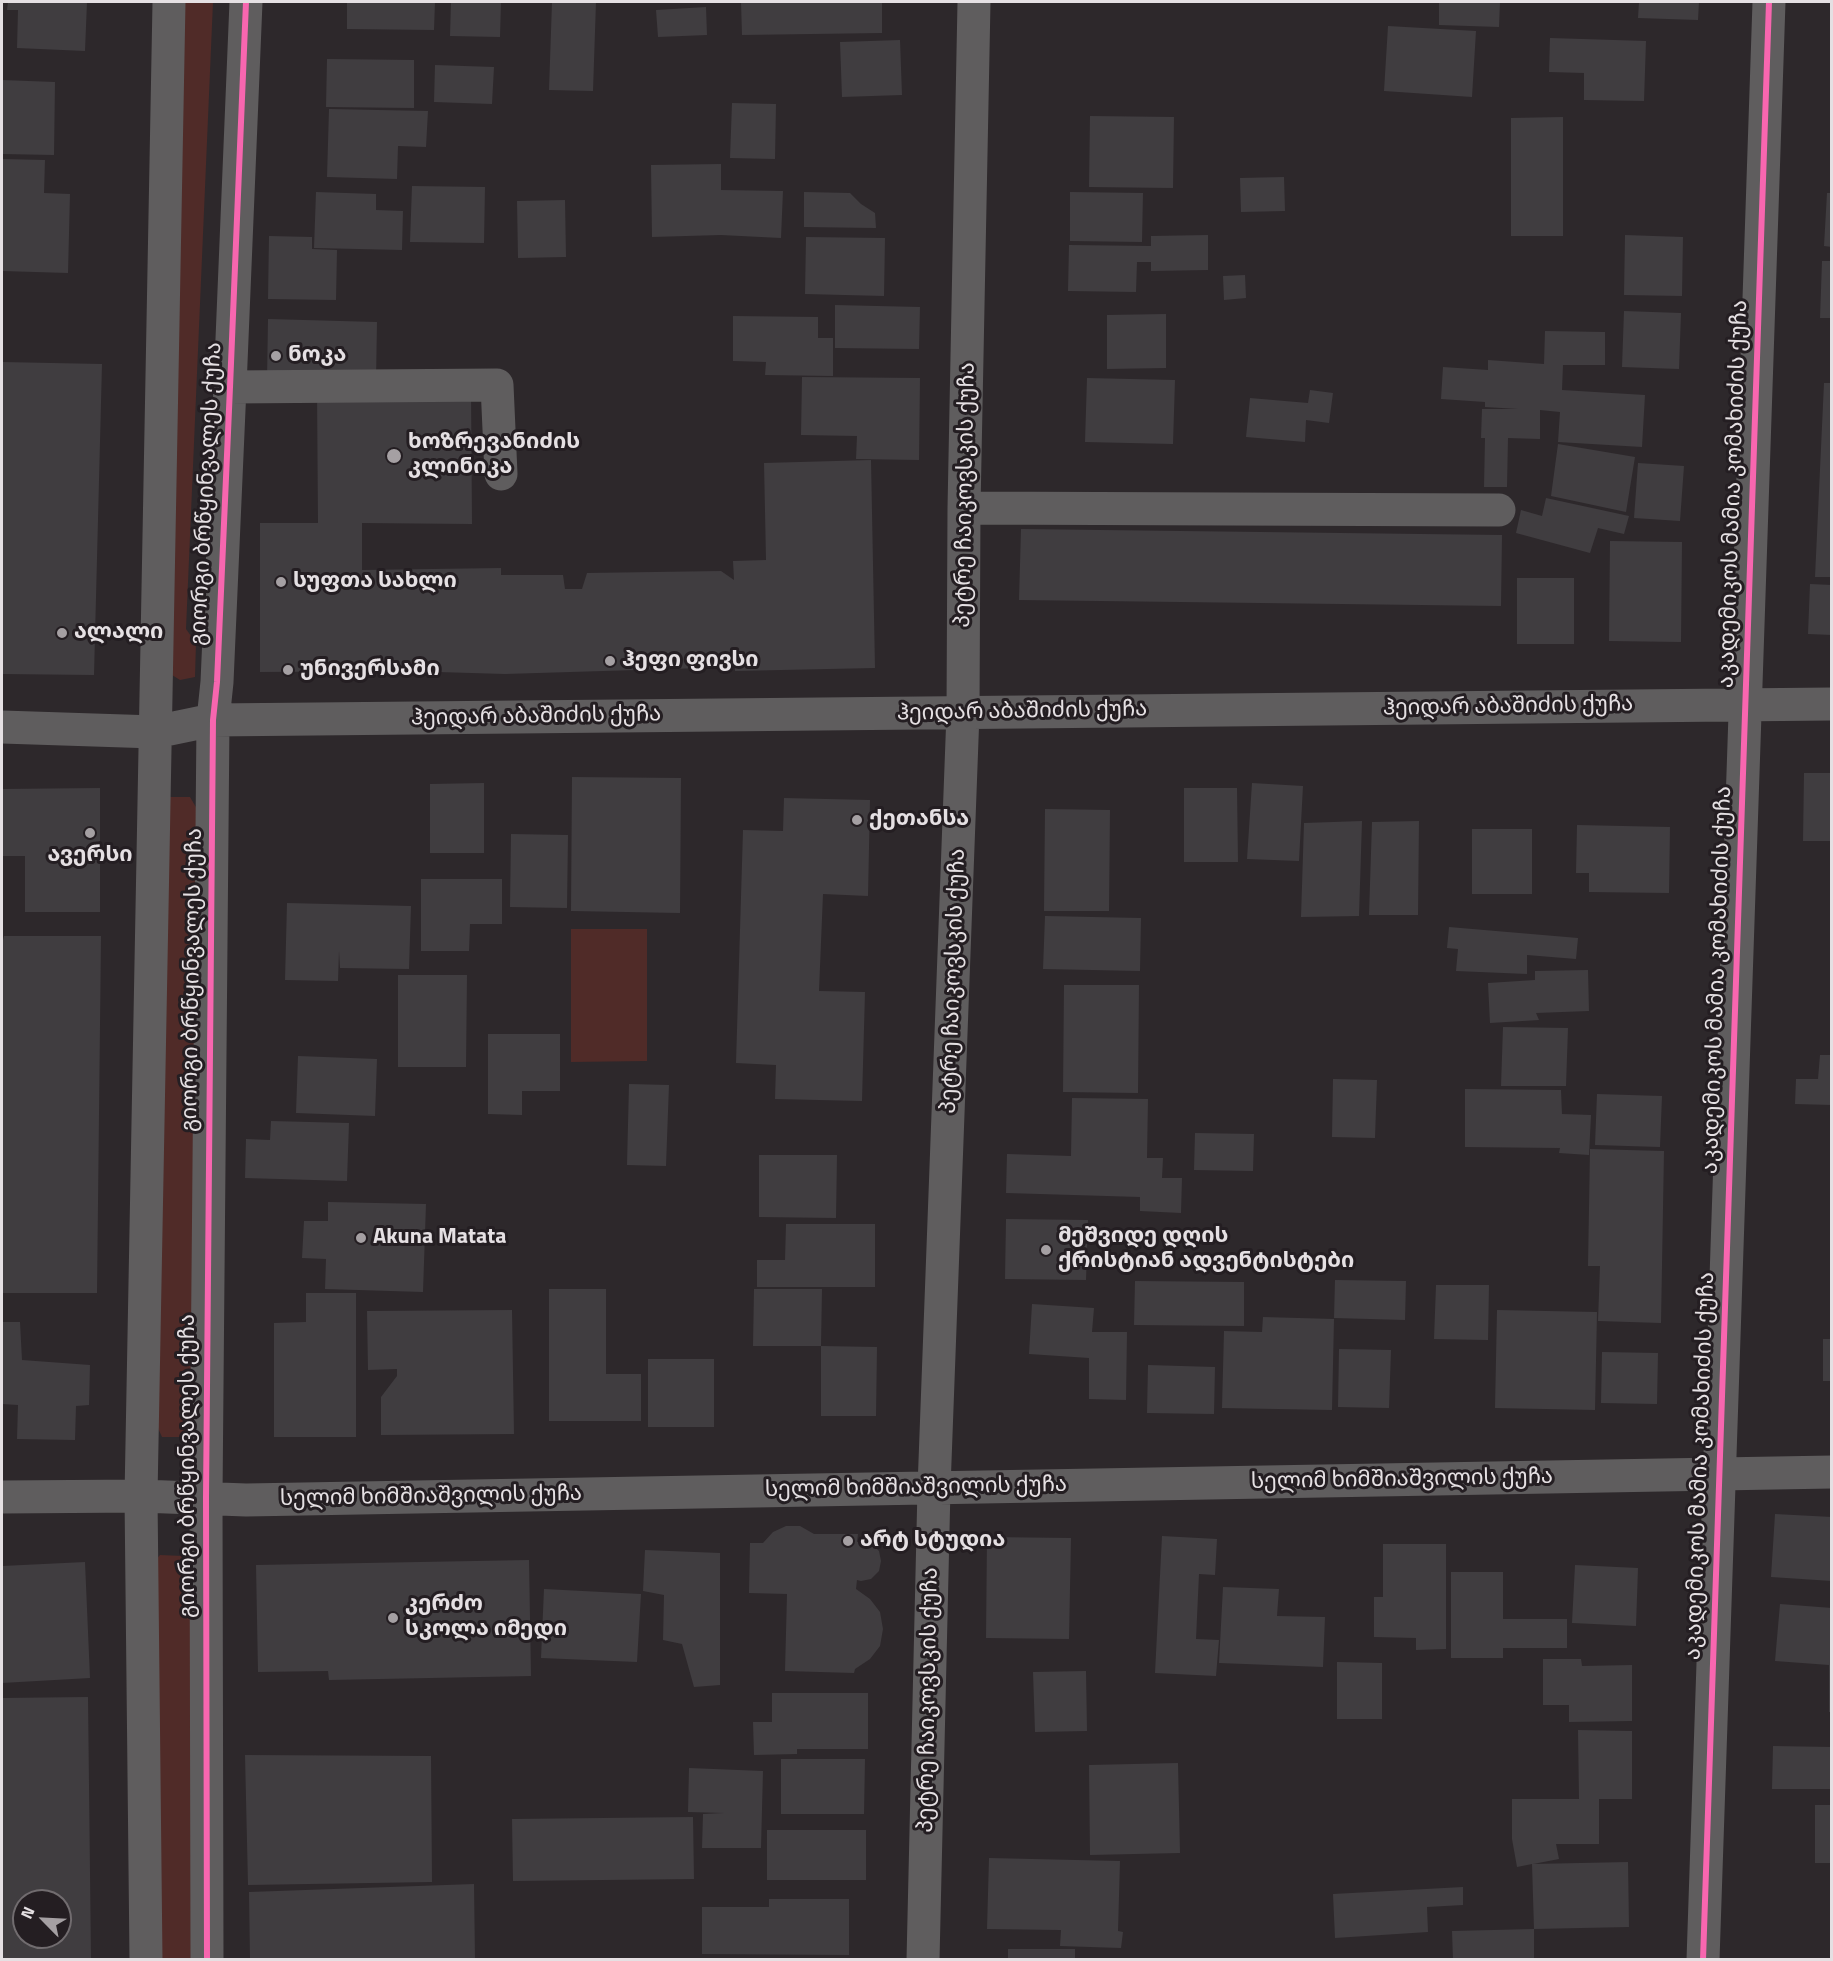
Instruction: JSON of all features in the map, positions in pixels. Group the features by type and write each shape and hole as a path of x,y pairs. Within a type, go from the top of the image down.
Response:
{"street":[{"name":"გიორგი ბრწყინვალეს ქუჩა","path":"146,1959 141,1496 169,2"},
{"name":"გიორგი ბრწყინვალეს ქუჩა","path":"207,1959 206,1497 213,720 217,682 246,2"},
{"name":"პეტრე ჩაიკოვსკის ქუჩა","path":"922,1959 934,1488 963,712 964,508 974,2"},
{"name":"აკადემიკოს მამია კომახიძის ქუჩა","path":"1702,1959 1769,2"},
{"path":"230,387 497,385 501,474"},
{"path":"964,508 1499,510"},
{"name":"ჰეიდარ აბაშიძის ქუჩა","path":"155,732 213,720 1832,704"},
{"path":"2,727 155,732"},
{"name":"სელიმ ხიმშიაშვილის ქუჩა","path":"2,1497 141,1496 246,1500 1832,1472"}],"shaded area":[{"path":"184,2 213,2 186,629 196,643 195,677 180,680 164,670"},
{"path":"169,797 190,797 197,809 191,1425 185,1437 162,1437 157,1426"},
{"path":"571,929 647,929 647,1061 571,1062"},
{"path":"160,1555 184,1556 194,1565 192,1959 157,1959 149,1567"}],"building":[{"path":"8,2 87,2 85,51 17,48 18,10 7,10"},
{"path":"347,2 435,2 434,30 347,29"},
{"path":"451,2 501,2 500,37 450,36"},
{"path":"552,2 596,2 593,91 549,90"},
{"path":"741,2 882,2 882,33 742,35"},
{"path":"1439,2 1500,2 1499,27 1439,25"},
{"path":"1639,2 1699,2 1698,20 1638,18"},
{"path":"706,7 707,35 658,37 656,10"},
{"path":"1388,26 1476,31 1472,97 1384,91"},
{"path":"1550,38 1646,41 1644,101 1584,100 1584,73 1549,72"},
{"path":"900,40 902,95 842,97 840,42"},
{"path":"327,59 414,60 414,108 326,107"},
{"path":"435,65 494,67 492,104 434,102"},
{"path":"2,80 55,82 54,155 2,154"},
{"path":"732,103 776,104 775,159 730,158"},
{"path":"329,109 428,111 426,147 398,146 397,179 327,177"},
{"path":"1090,116 1174,117 1173,188 1089,187"},
{"path":"1563,117 1563,236 1511,236 1511,118"},
{"path":"2,159 45,160 44,193 70,194 68,273 2,271"},
{"path":"721,164 721,190 783,191 781,238 721,235 652,237 651,165"},
{"path":"1284,177 1285,211 1241,212 1240,178"},
{"path":"412,186 485,187 484,243 410,242"},
{"path":"316,192 376,194 376,210 403,211 402,250 314,248"},
{"path":"804,192 850,193 875,213 876,228 804,227"},
{"path":"1070,192 1143,193 1142,242 1070,241"},
{"path":"1827,193 1832,193 1832,247 1824,246"},
{"path":"565,200 566,257 518,258 517,201"},
{"path":"1208,235 1208,270 1151,271 1151,262 1137,262 1136,292 1068,291 1069,245 1151,246 1151,236"},
{"path":"1625,235 1683,237 1682,296 1624,295"},
{"path":"269,236 312,237 312,249 337,250 336,300 268,299"},
{"path":"806,237 885,238 884,296 805,294"},
{"path":"1822,261 1832,261 1832,318 1820,318"},
{"path":"1245,275 1246,298 1224,300 1223,276"},
{"path":"835,305 920,307 919,349 835,348"},
{"path":"1624,311 1681,313 1679,369 1622,367"},
{"path":"1166,314 1166,368 1107,369 1107,315"},
{"path":"733,316 818,317 818,338 833,338 833,376 765,375 766,362 733,361"},
{"path":"268,319 377,322 376,381 267,380"},
{"path":"1545,331 1605,332 1605,365 1563,365 1562,390 1645,395 1642,447 1558,442 1560,412 1540,410 1540,439 1508,438 1507,487 1484,487 1485,438 1481,438 1482,409 1518,409 1485,407 1485,402 1441,399 1443,367 1488,370 1488,360 1544,364"},
{"path":"2,362 102,364 94,675 2,674"},
{"path":"802,377 920,378 919,460 856,459 857,436 801,435"},
{"path":"1087,378 1175,380 1173,444 1085,442"},
{"path":"1824,383 1832,383 1832,577 1815,577"},
{"path":"317,389 471,389 472,524 362,523 362,570 501,568 501,575 563,575 565,589 582,589 587,573 721,571 734,580 733,561 766,560 764,463 871,460 875,668 735,671 735,667 505,674 404,671 260,672 260,523 318,523"},
{"path":"1310,390 1333,393 1329,423 1306,420 1305,442 1246,437 1250,398 1308,403"},
{"path":"1558,444 1635,457 1626,512 1551,496"},
{"path":"1638,463 1684,466 1680,521 1634,518"},
{"path":"1546,498 1629,516 1624,534 1598,528 1590,553 1516,533 1521,510 1542,516"},
{"path":"1021,529 1502,535 1501,606 1019,600"},
{"path":"1610,541 1682,542 1681,642 1609,641"},
{"path":"1517,578 1574,578 1574,644 1517,644"},
{"path":"1810,584 1832,585 1832,635 1808,634"},
{"path":"1804,773 1832,773 1832,841 1803,841"},
{"path":"572,777 681,778 680,913 571,911"},
{"path":"484,783 484,853 430,853 430,784"},
{"path":"1252,783 1303,786 1299,861 1247,859"},
{"path":"100,788 100,912 25,912 25,856 2,856 2,789"},
{"path":"1184,788 1237,788 1238,862 1184,862"},
{"path":"784,798 870,800 868,896 823,894 819,991 865,992 862,1101 775,1099 776,1065 736,1063 743,830 783,831"},
{"path":"1045,809 1110,810 1109,911 1044,911"},
{"path":"1362,821 1359,916 1301,917 1304,823"},
{"path":"1419,821 1418,915 1369,915 1372,822"},
{"path":"1577,825 1670,827 1669,893 1589,892 1589,873 1576,873"},
{"path":"1472,829 1532,829 1532,894 1472,894"},
{"path":"511,834 568,835 567,908 510,907"},
{"path":"421,879 502,879 502,924 470,924 469,951 421,951"},
{"path":"287,903 411,906 409,969 340,968 339,951 338,981 285,980"},
{"path":"1045,916 1141,918 1140,971 1043,969"},
{"path":"1449,927 1578,938 1576,959 1527,955 1527,974 1456,971 1458,949 1447,948"},
{"path":"4,936 101,936 97,1293 2,1293 2,944"},
{"path":"1588,970 1589,1011 1536,1013 1539,1020 1490,1023 1488,983 1535,980 1535,971"},
{"path":"398,975 467,975 466,1067 398,1067"},
{"path":"1064,985 1139,985 1138,1093 1063,1092"},
{"path":"1503,1027 1568,1028 1566,1086 1501,1086"},
{"path":"488,1034 560,1034 560,1091 522,1091 522,1115 488,1114"},
{"path":"1820,1055 1832,1055 1832,1105 1795,1104 1796,1079 1818,1079"},
{"path":"298,1056 377,1059 375,1116 296,1113"},
{"path":"1333,1079 1377,1080 1375,1138 1332,1137"},
{"path":"629,1084 669,1085 666,1166 627,1165"},
{"path":"1465,1089 1561,1090 1562,1114 1591,1115 1589,1155 1559,1153 1560,1148 1465,1147"},
{"path":"1597,1094 1662,1096 1660,1147 1595,1145"},
{"path":"1072,1098 1148,1099 1147,1158 1163,1158 1162,1178 1182,1178 1181,1213 1140,1211 1140,1197 1006,1193 1007,1154 1071,1156"},
{"path":"271,1121 349,1123 347,1181 245,1178 246,1139 270,1140"},
{"path":"1195,1133 1254,1134 1253,1171 1194,1170"},
{"path":"1590,1149 1664,1151 1661,1323 1598,1321 1600,1266 1588,1266"},
{"path":"759,1155 837,1155 836,1218 759,1217"},
{"path":"328,1202 426,1204 423,1292 325,1289 326,1259 302,1258 304,1221 328,1221"},
{"name":"მეშვიდე დღის ქრისტიან ადვენტისტები","path":"1006,1219 1088,1220 1086,1280 1005,1279"},
{"path":"786,1224 875,1224 875,1287 757,1287 757,1260 785,1260"},
{"path":"1335,1280 1406,1281 1405,1320 1334,1318"},
{"path":"1135,1281 1244,1282 1244,1326 1134,1325"},
{"path":"1436,1285 1489,1285 1488,1340 1434,1339"},
{"path":"549,1289 606,1289 606,1374 641,1374 641,1421 549,1421"},
{"path":"754,1289 822,1289 821,1346 753,1346"},
{"path":"306,1293 356,1293 356,1437 274,1437 274,1323 306,1322"},
{"path":"1032,1304 1094,1308 1092,1332 1127,1332 1126,1400 1089,1399 1089,1358 1029,1354"},
{"path":"512,1310 514,1434 381,1435 381,1397 397,1376 397,1369 368,1370 367,1311"},
{"path":"1497,1310 1597,1312 1595,1410 1495,1408"},
{"path":"1263,1317 1334,1319 1332,1410 1222,1408 1224,1331 1262,1332"},
{"path":"2,1322 20,1322 22,1360 90,1365 89,1405 76,1406 75,1440 17,1439 18,1405 2,1404"},
{"path":"1823,1339 1832,1339 1832,1381 1823,1381"},
{"path":"821,1346 877,1347 876,1416 821,1416"},
{"path":"1339,1349 1391,1350 1389,1408 1338,1407"},
{"path":"1602,1352 1658,1353 1657,1404 1601,1403"},
{"path":"648,1359 714,1359 714,1427 648,1427"},
{"path":"1148,1365 1215,1367 1214,1414 1147,1413"},
{"path":"1775,1514 1832,1517 1832,1581 1771,1577"},
{"path":"786,1526 800,1526 814,1534 858,1534 857,1542 872,1544 879,1551 881,1561 879,1571 871,1579 857,1580 856,1589 870,1599 880,1612 883,1629 880,1646 870,1659 855,1669 854,1673 785,1671 787,1594 749,1593 750,1543 763,1543 773,1532"},
{"path":"1162,1536 1217,1539 1215,1575 1199,1574 1196,1639 1219,1640 1216,1676 1155,1673"},
{"path":"987,1537 1071,1538 1069,1639 986,1638"},
{"path":"1383,1544 1446,1544 1446,1649 1416,1650 1416,1638 1374,1637 1374,1597 1383,1597"},
{"path":"645,1550 720,1553 720,1685 694,1687 682,1644 663,1640 664,1595 643,1591"},
{"name":"კერძო სკოლა იმედი","path":"529,1560 531,1676 329,1680 328,1671 258,1672 256,1565"},
{"path":"85,1562 90,1678 2,1683 2,1566"},
{"path":"1575,1565 1638,1568 1636,1626 1572,1623"},
{"path":"1451,1572 1503,1572 1503,1619 1567,1619 1567,1648 1503,1648 1503,1658 1451,1658"},
{"path":"1223,1587 1279,1589 1277,1616 1325,1617 1323,1667 1219,1663"},
{"path":"544,1589 641,1594 637,1662 541,1658"},
{"path":"1780,1604 1832,1608 1832,1712 1829,1712 1829,1665 1775,1661"},
{"path":"1543,1659 1581,1659 1582,1666 1632,1665 1632,1721 1569,1722 1569,1705 1543,1705"},
{"path":"1337,1662 1382,1663 1382,1719 1337,1719"},
{"path":"1086,1671 1087,1731 1035,1732 1033,1672"},
{"path":"772,1693 868,1693 868,1749 797,1749 797,1754 754,1755 753,1722 772,1722"},
{"path":"88,1697 91,1960 2,1960 2,1698"},
{"path":"1578,1730 1632,1731 1632,1799 1599,1799 1599,1844 1556,1844 1559,1859 1533,1864 1628,1862 1629,1927 1534,1929 1532,1864 1517,1867 1512,1839 1512,1799 1579,1799"},
{"path":"1773,1746 1832,1747 1832,1789 1772,1789"},
{"path":"245,1755 431,1756 432,1882 248,1885"},
{"path":"781,1759 865,1759 864,1814 781,1814"},
{"path":"1178,1763 1180,1853 1090,1855 1089,1765"},
{"path":"689,1768 763,1771 761,1848 702,1848 703,1814 724,1813 688,1812"},
{"path":"1815,1805 1832,1805 1832,1863 1815,1863"},
{"path":"693,1817 694,1879 513,1881 512,1819"},
{"path":"767,1830 866,1830 866,1880 767,1880"},
{"path":"989,1858 1120,1861 1118,1931 1123,1932 1121,1948 1060,1946 1061,1930 987,1929"},
{"path":"474,1884 475,1960 250,1960 249,1892"},
{"path":"1463,1887 1463,1905 1427,1907 1428,1932 1335,1938 1333,1894"},
{"path":"769,1899 849,1899 849,1955 702,1954 702,1907 769,1907"},
{"path":"1534,1929 1534,1960 1453,1960 1452,1931"},
{"path":"1008,1949 1075,1949 1075,1960 1008,1960"}],"cycle path":[{"path":"207,1960 206,1497 213,720 217,682 246,2"},
{"path":"1703,1960 1769,2"}],"place":[{"name":"ნოკა","path":"276,356"},
{"name":"ხოზრევანიძის კლინიკა","path":"394,456"},
{"name":"სუფთა სახლი","path":"281,582"},
{"name":"ალალი","path":"62,633"},
{"name":"ჰეფი ფივსი","path":"610,661"},
{"name":"უნივერსამი","path":"288,670"},
{"name":"ქეთანსა","path":"857,820"},
{"name":"ავერსი","path":"90,833"},
{"name":"Akuna Matata","path":"361,1238"},
{"name":"მეშვიდე დღის ქრისტიან ადვენტისტები","path":"1046,1250"},
{"name":"არტ სტუდია","path":"848,1541"},
{"name":"კერძო სკოლა იმედი","path":"393,1618"}]}
